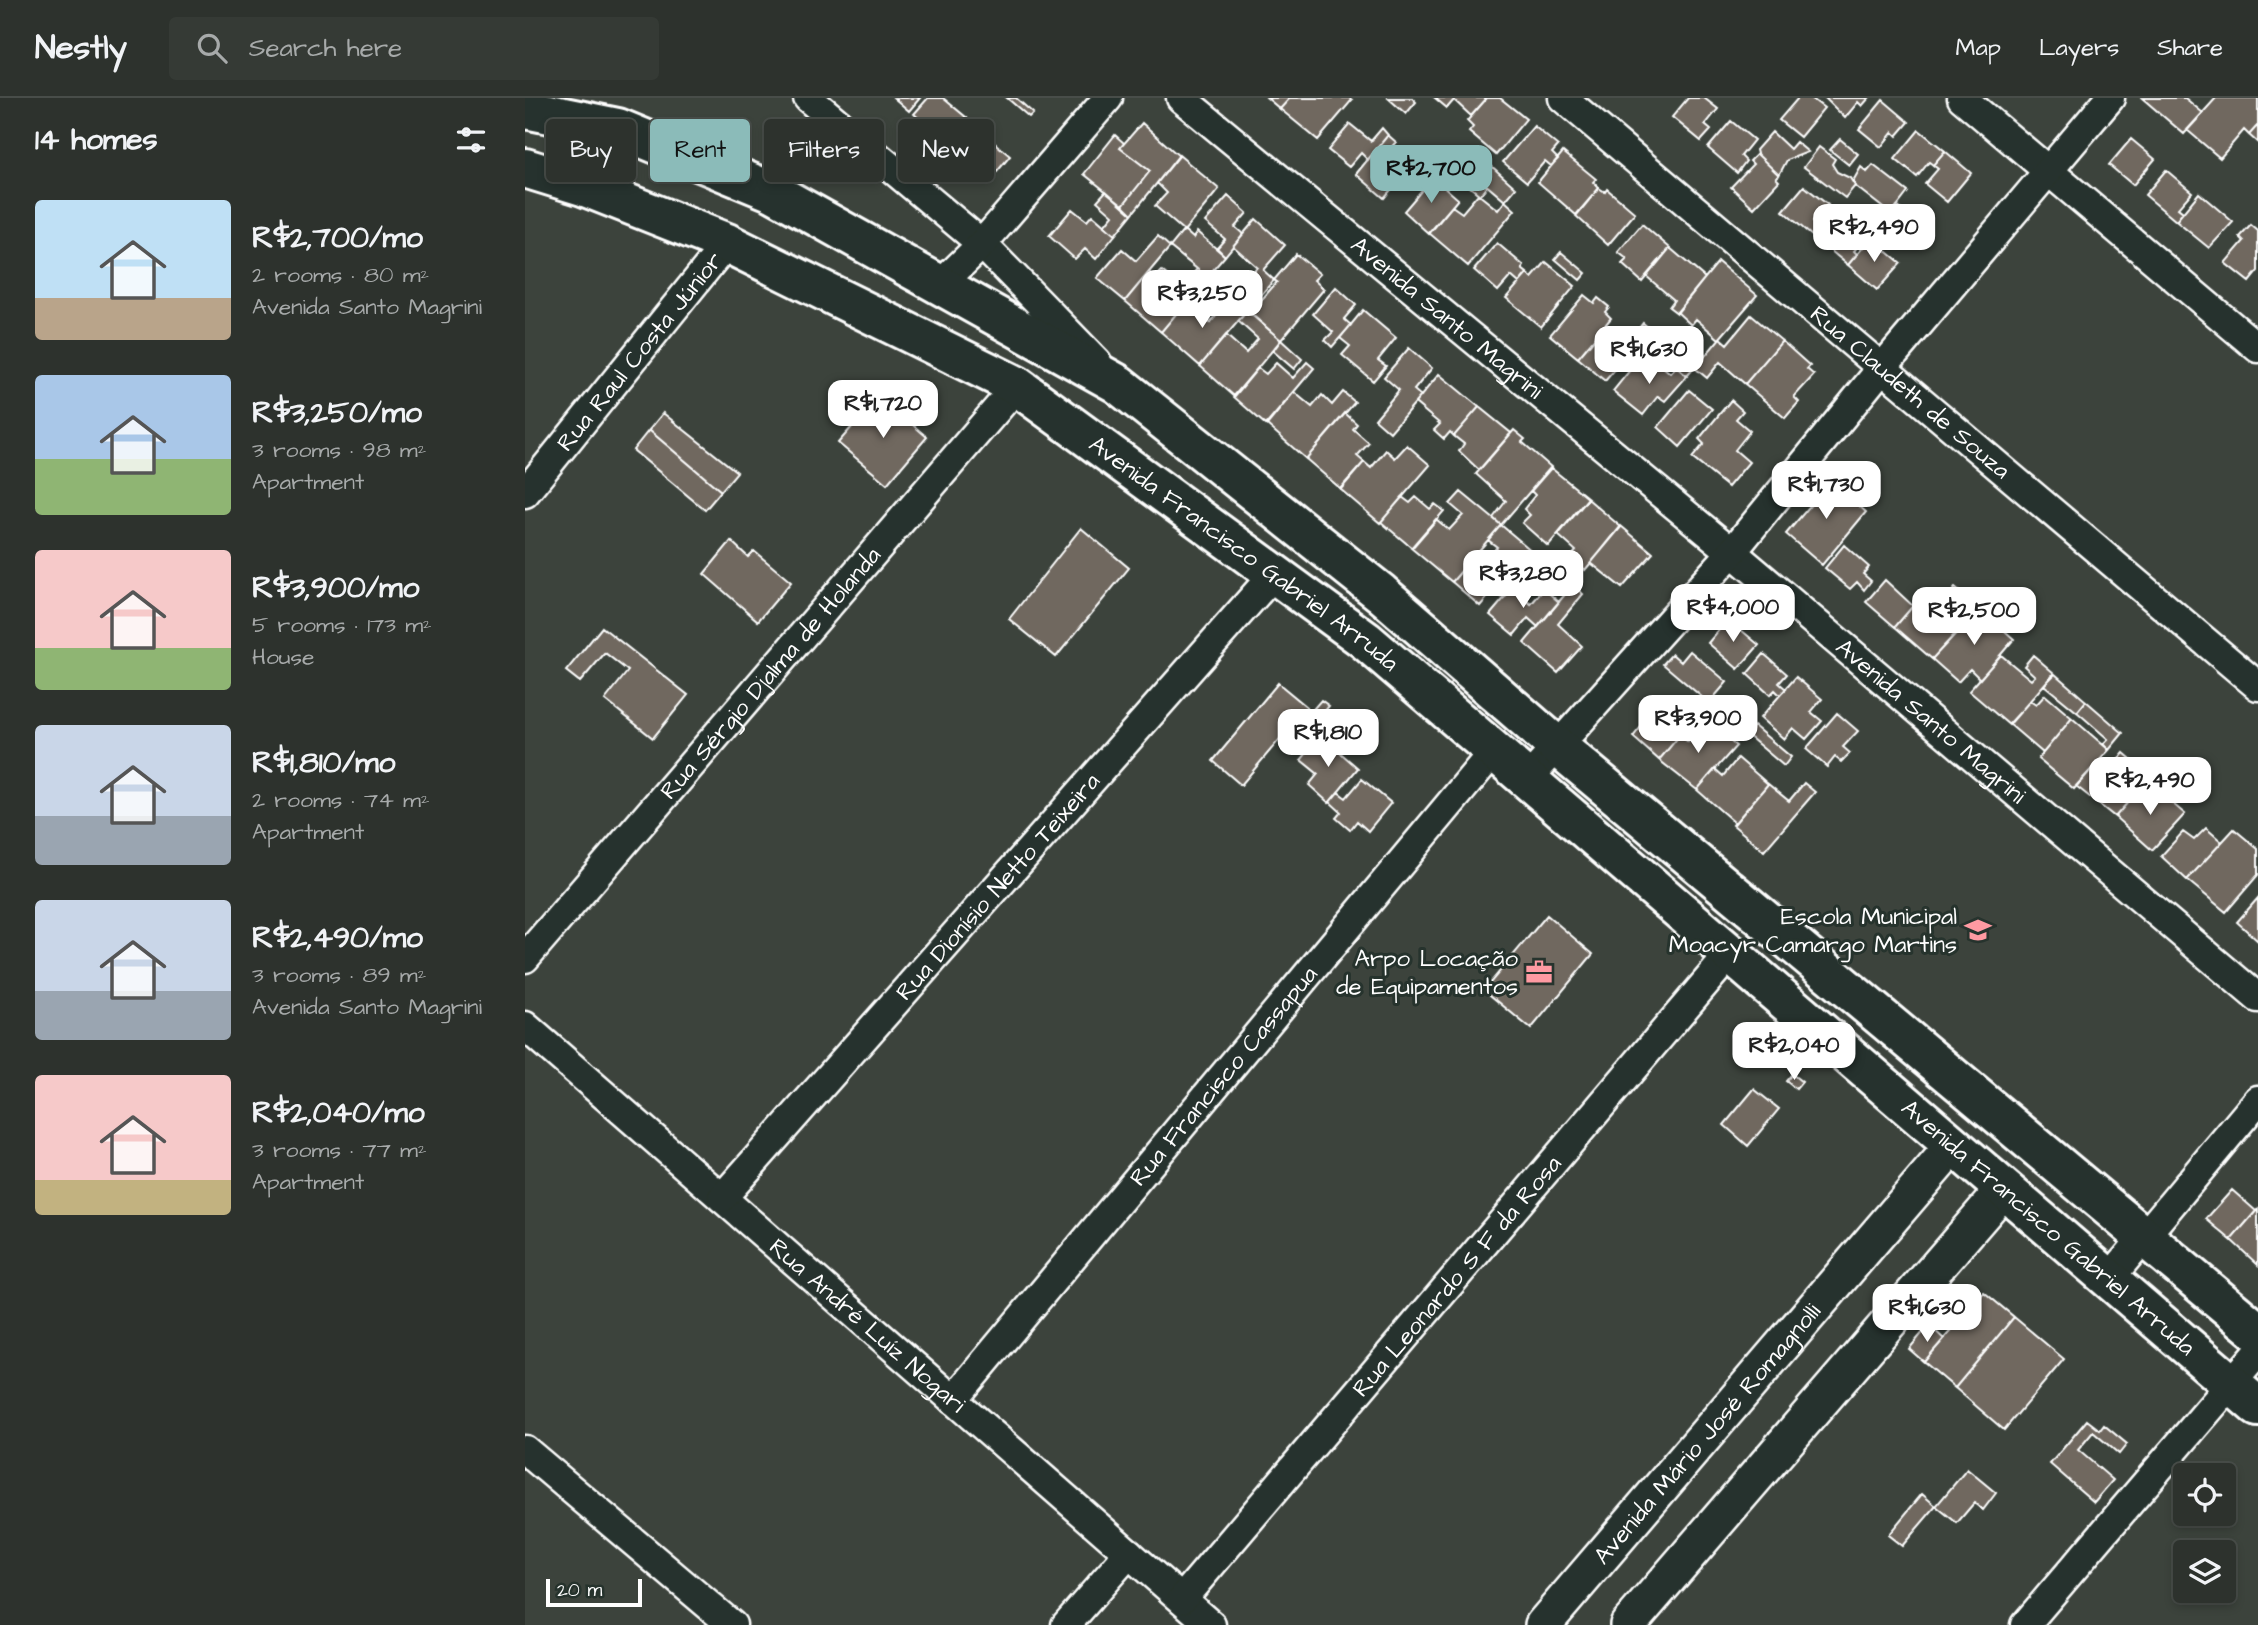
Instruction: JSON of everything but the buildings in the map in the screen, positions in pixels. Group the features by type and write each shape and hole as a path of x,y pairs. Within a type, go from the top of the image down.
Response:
{"main road":[{"name":"Avenida Francisco Gabriel Arruda","path":"525,109 618,128 773,192 1118,384 1381,593 1557,747 2258,1332"},
{"name":"Avenida Francisco Gabriel Arruda","path":"525,168 583,186 727,243 1017,386 1365,640 2258,1407"},
{"path":"1953,1146 1972,1140 1998,1142 2048,1155"}],"street":[{"path":"808,98 982,244 1118,384"},
{"path":"940,285 982,244 1108,98"},
{"name":"Avenida Santo Magrini","path":"1181,98 1732,552 2258,998"},
{"name":"Rua Claudeth de Souza","path":"1563,98 2258,687"},
{"path":"1962,98 2258,348"},
{"path":"1527,780 1732,552 1881,369 2110,98"},
{"name":"Rua Raul Costa Júnior","path":"525,493 727,243"},
{"name":"Rua Sérgio Djalma de Holanda","path":"525,958 1017,386"},
{"name":"Rua Dionísio Netto Teixeira","path":"722,1198 1274,574"},
{"name":"Rua Francisco Cassapua","path":"953,1400 1494,751"},
{"name":"Rua Leonardo S F da Rosa","path":"1182,1599 1730,954"},
{"name":"Rua André Luíz Nogari","path":"525,1026 1211,1625"},
{"path":"2109,1279 2258,1100"},
{"name":"Avenida Mário José Romagnolli","path":"1543,1625 1953,1146"},
{"path":"1628,1625 2004,1189"},
{"path":"2025,1625 2258,1352"},
{"path":"525,1450 732,1625"},
{"path":"1066,1625 1129,1553"}],"place":[{"name":"Escola Municipal Moacyr Camargo Martins","path":"1978,930"},
{"name":"Arpo Locação de Equipamentos","path":"1539,972"}]}
